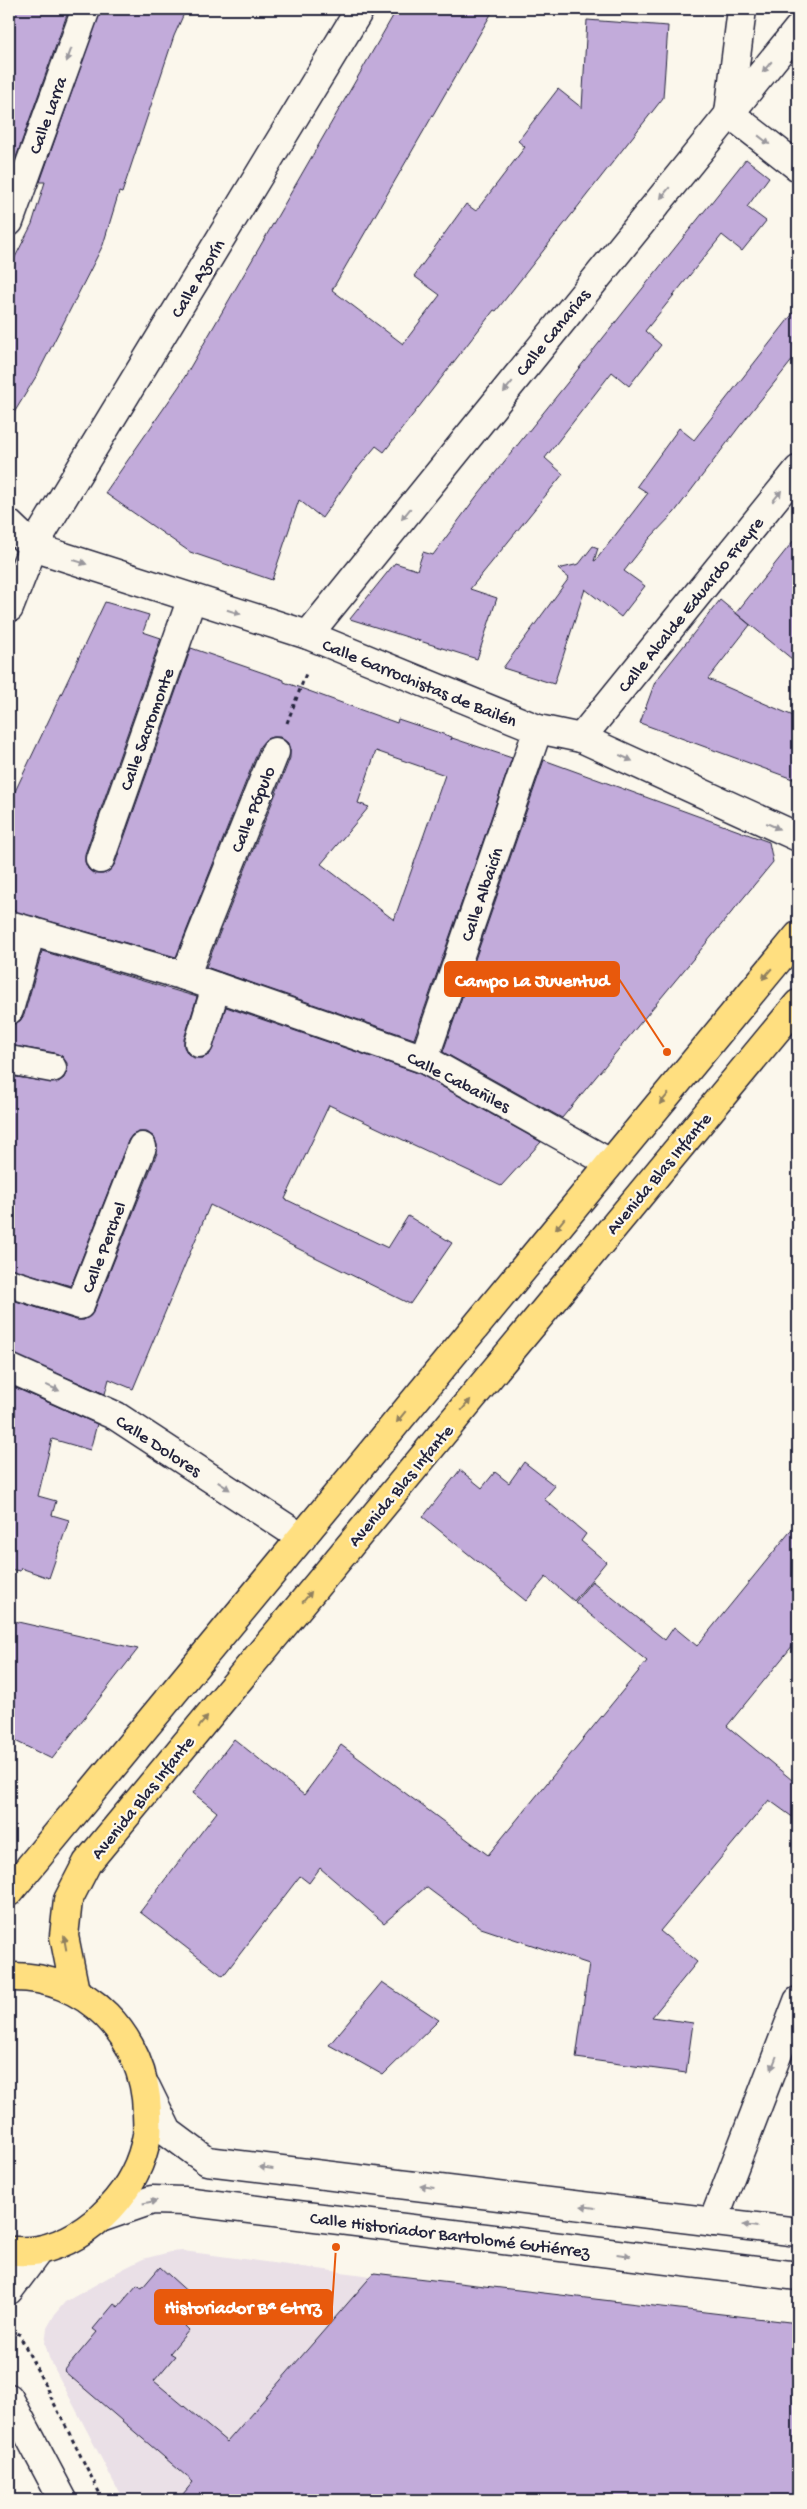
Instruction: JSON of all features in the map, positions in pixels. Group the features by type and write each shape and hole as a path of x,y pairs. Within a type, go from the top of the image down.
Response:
{"main road":[{"path":"9,1892 798,936"},
{"name":"Avenida Blas Infante","path":"75,1991 64,1936 68,1900 87,1863 798,1004"},
{"path":"9,1977 29,1976 75,1991 108,2015 132,2048 146,2087 147,2134 132,2179 103,2217 73,2237 38,2250 9,2251"}],"street":[{"name":"Calle Larra","path":"9,222 86,9"},
{"name":"Calle Azorín","path":"9,608 33,547 360,9"},
{"path":"742,9 729,113 798,167"},
{"name":"Calle Canarias","path":"313,639 729,113 798,29"},
{"name":"Calle Alcalde Eduardo Freyre","path":"581,738 798,470"},
{"path":"9,524 33,547"},
{"name":"Calle Garrochistas de Bailén","path":"33,547 313,639 538,729 581,738 798,837"},
{"name":"Calle Sacromonte","path":"100,859 192,598"},
{"name":"Calle Albaicín","path":"424,1059 538,729"},
{"name":"Calle Pópulo","path":"185,976 275,752"},
{"path":"9,1010 20,928"},
{"name":"Calle Cabañiles","path":"20,928 185,976 424,1059 610,1163"},
{"path":"199,1044 216,987"},
{"path":"9,1060 52,1068"},
{"name":"Calle Perchel","path":"9,1283 80,1305 142,1147"},
{"name":"Calle Dolores","path":"9,1368 116,1416 302,1538"},
{"path":"713,2222 793,2027 798,2002"},
{"path":"146,2087 168,2132 207,2161 798,2232"},
{"name":"Calle Historiador Bartolomé Gutiérrez","path":"103,2217 152,2200 184,2201 798,2276"},
{"path":"9,2290 38,2250"},
{"path":"9,2398 63,2500"}],"path":[{"name":"Calle Pópulo","path":"275,752 313,639"},
{"path":"9,2331 18,2334 103,2500"}],"shaded area":[{"path":"183,2251 371,2276 375,2273 798,2323 798,2500 123,2500 49,2358 45,2343 47,2328 65,2302 123,2269 143,2259 170,2252"}],"building":[{"path":"9,9 69,9 9,177"},
{"path":"101,9 186,9 174,36 122,193 119,192 103,245 37,375 9,421 9,269 32,224 45,182 40,182"},
{"path":"397,9 494,9 332,290 403,344 440,295 414,276 466,204 476,211 525,147 518,141 558,89 582,108 587,20 668,26 663,98 496,311 494,310 384,452 376,446 352,475 322,518 299,500 272,580 190,552 105,493 180,385"},
{"path":"746,159 769,177 747,207 766,221 742,251 722,235 645,331 661,345 629,386 612,372 545,458 563,474 470,589 497,598 477,659 350,619 395,563 417,570 423,552 433,555 476,497"},
{"path":"798,307 798,353 674,513 650,538 624,571 645,586 621,617 585,589 554,684 503,668 569,578 558,569 579,564 593,546 598,548 594,561 596,560 648,493 637,486 679,428 694,440"},
{"path":"798,535 798,664 736,613"},
{"path":"720,600 750,625 708,679 798,718 798,781 640,723 655,682"},
{"path":"105,602 149,615 143,632 161,638 85,854 85,862 88,869 94,874 103,874 115,864 191,648 284,680 284,682 397,723 398,719 452,737 451,740 452,738 512,758 414,1039 206,967 290,758 288,743 280,737 266,739 260,746 176,957 9,910 9,804","holes":["376,751 445,775 394,920 321,864 369,807 358,803"]},
{"path":"544,760 769,842 773,862 562,1118 443,1052"},
{"path":"42,951 197,997 184,1039 184,1047 188,1054 194,1058 203,1058 210,1054 226,1007 418,1073 541,1142 501,1186 329,1105 285,1199 388,1248 408,1216 452,1243 410,1304 210,1205 133,1389 109,1379 105,1394 9,1353 9,1299 76,1320 84,1320 94,1311 157,1153 154,1137 147,1132 139,1132 132,1135 128,1141 71,1286 9,1268 9,1076 57,1083 64,1078 67,1070 67,1063 62,1056 55,1053 9,1045 9,1025 20,1021 24,1015"},
{"path":"9,1385 97,1424 90,1450 52,1439 38,1496 56,1501 52,1515 69,1520 49,1578 21,1568 20,1571 9,1569"},
{"path":"524,1462 555,1486 544,1499 586,1534 581,1541 606,1562 574,1601 546,1577 526,1601 423,1517 460,1470 482,1488 495,1472 509,1483"},
{"path":"798,1522 798,1639 727,1726 798,1785 798,1821 769,1800 660,1931 697,1962 652,2017 693,2023 686,2073 576,2058 589,1964 481,1928 426,1887 384,1923 320,1868 309,1883 300,1876 223,1976 140,1912 217,1812 193,1793 234,1739 304,1795 341,1745 488,1855 647,1661 575,1602 592,1581 665,1640 674,1627 697,1646"},
{"path":"9,1620 138,1649 52,1759 9,1738"},
{"path":"382,1982 439,2020 383,2075 329,2045"},
{"path":"160,2267 202,2305 185,2326 189,2330 170,2353 175,2356 154,2381 227,2442 374,2273 798,2323 798,2500 178,2500 193,2482 64,2371 97,2332 93,2329 114,2304 118,2307 137,2285 142,2288"}],"place":[{"name":"Campo La Juventud","path":"667,1052"},
{"name":"Historiador Bª Gtrrz","path":"336,2247"}]}
